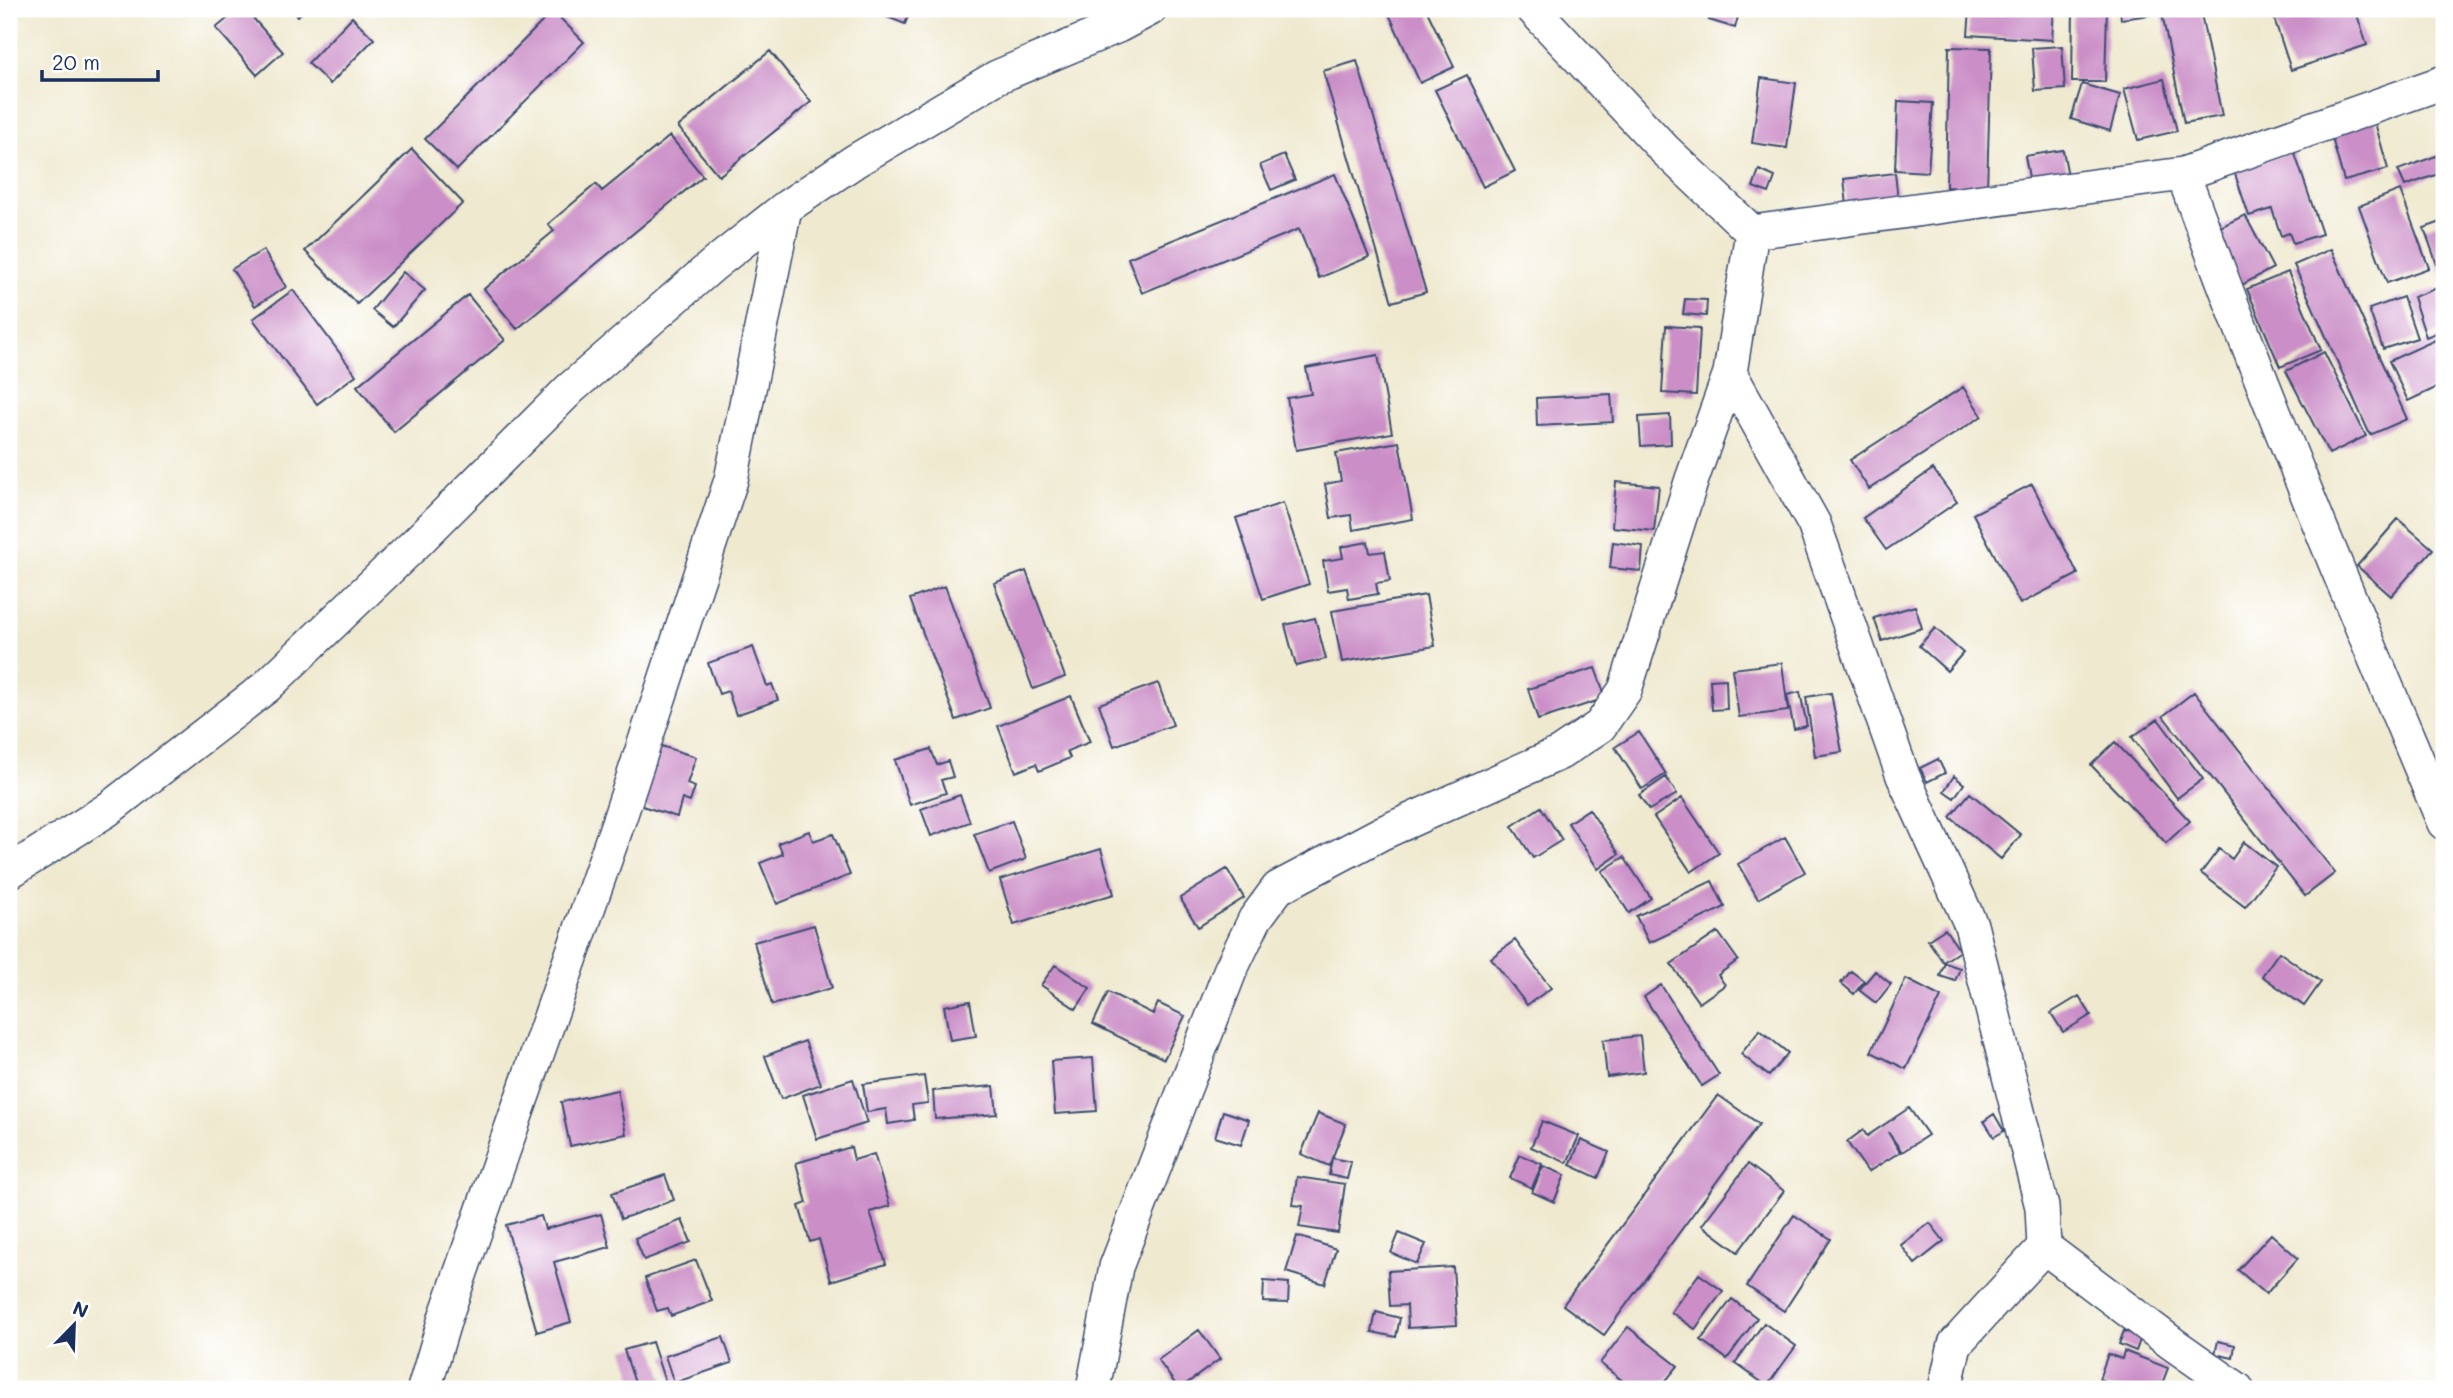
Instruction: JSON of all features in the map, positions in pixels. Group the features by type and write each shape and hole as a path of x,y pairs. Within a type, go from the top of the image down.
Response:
{"street":[{"path":"9,872 107,810 266,687 415,544 570,389 713,265 785,208 855,161 997,77 1118,26 1150,9"},
{"path":"1533,9 1664,149 1752,232"},
{"path":"1752,232 2183,174 2444,82"},
{"path":"2183,174 2334,562 2444,823"},
{"path":"424,1389 446,1315 620,817 732,480 785,208"},
{"path":"1093,1389 1116,1267 1230,971 1255,919 1278,888 1382,833 1560,752 1600,726 1625,690 1692,479 1730,373 1752,232"},
{"path":"1730,373 1814,524 1903,776 1971,925 2042,1207 2044,1247 1955,1344 1945,1389"},
{"path":"2044,1247 2237,1389"}],"building":[{"path":"239,9 245,9 283,52 257,75 216,28"},
{"path":"291,9 305,9 298,16"},
{"path":"867,9 911,9 905,24"},
{"path":"1400,9 1426,9 1454,67 1420,83 1389,14"},
{"path":"1712,9 1740,9 1735,28 1709,20"},
{"path":"1970,9 2054,9 2052,40 1968,35"},
{"path":"2073,9 2107,9 2105,82 2072,82"},
{"path":"2120,9 2149,9 2150,15 2121,19"},
{"path":"2161,9 2200,9 2222,116 2184,123"},
{"path":"2271,9 2355,9 2367,45 2291,70"},
{"path":"553,11 584,42 457,170 425,139"},
{"path":"352,17 374,39 330,84 308,63"},
{"path":"2062,46 2065,89 2035,91 2032,48"},
{"path":"1949,47 1991,48 1987,189 1946,187"},
{"path":"770,51 811,102 719,176 678,127"},
{"path":"1357,61 1426,292 1392,302 1323,71"},
{"path":"1467,75 1515,171 1483,187 1435,90"},
{"path":"1761,78 1796,83 1787,148 1752,143"},
{"path":"2164,79 2177,131 2138,140 2124,89"},
{"path":"2082,84 2120,95 2110,131 2071,119"},
{"path":"1898,101 1933,103 1928,172 1895,170"},
{"path":"2374,119 2388,169 2344,181 2330,131"},
{"path":"670,136 703,176 517,329 484,289 554,231 548,224 596,184 602,191"},
{"path":"412,149 463,203 357,304 305,251"},
{"path":"2063,150 2068,176 2030,183 2025,156"},
{"path":"2294,151 2322,234 2293,243 2289,233 2281,236 2272,209 2249,216 2234,171"},
{"path":"2444,153 2444,172 2405,186 2398,170"},
{"path":"1284,155 1295,180 1271,190 1260,165"},
{"path":"1759,170 1775,177 1769,193 1753,187"},
{"path":"1895,173 1898,200 1847,205 1844,179"},
{"path":"1335,174 1369,257 1319,278 1299,229 1142,293 1128,258"},
{"path":"2400,190 2429,268 2387,283 2359,206"},
{"path":"2245,215 2273,268 2242,285 2214,230"},
{"path":"2444,221 2444,284 2424,228"},
{"path":"2331,249 2407,419 2370,435 2294,265"},
{"path":"263,250 286,287 255,306 232,269"},
{"path":"403,272 425,290 393,327 372,310"},
{"path":"2288,272 2321,350 2280,367 2247,289"},
{"path":"2437,288 2444,309 2444,330 2426,337 2413,297"},
{"path":"293,290 356,375 317,404 253,319"},
{"path":"468,295 505,340 394,432 357,386"},
{"path":"2403,297 2417,338 2383,349 2369,309"},
{"path":"1685,299 1707,300 1706,316 1683,314"},
{"path":"1666,326 1700,328 1696,395 1662,393"},
{"path":"2444,336 2444,384 2408,401 2389,361"},
{"path":"2324,352 2366,436 2329,454 2286,371"},
{"path":"1378,355 1392,433 1296,450 1287,398 1311,394 1306,368"},
{"path":"1963,387 1982,416 1869,489 1850,460"},
{"path":"1611,394 1613,422 1537,426 1536,398"},
{"path":"1670,415 1671,444 1641,446 1639,417"},
{"path":"1399,442 1413,519 1353,530 1351,515 1331,518 1325,484 1341,481 1336,453"},
{"path":"1933,469 1957,502 1886,550 1863,518"},
{"path":"1616,482 1659,486 1654,531 1612,527"},
{"path":"2032,484 2078,574 2020,604 1973,514"},
{"path":"1283,503 1309,584 1263,599 1236,518"},
{"path":"2398,519 2433,549 2391,596 2357,566"},
{"path":"1368,542 1370,553 1385,551 1390,581 1376,583 1378,594 1349,599 1347,588 1328,591 1323,561 1343,558 1341,547"},
{"path":"1613,542 1643,546 1641,571 1610,568"},
{"path":"1026,571 1065,677 1033,689 994,583"},
{"path":"945,586 990,708 956,720 910,599"},
{"path":"1426,595 1435,646 1342,662 1332,611"},
{"path":"1915,606 1922,628 1882,641 1874,618"},
{"path":"1315,618 1326,659 1296,666 1285,625"},
{"path":"1935,628 1963,653 1947,671 1919,646"},
{"path":"753,647 767,686 772,684 778,700 736,715 728,691 719,694 708,663"},
{"path":"1782,663 1788,711 1739,717 1732,669"},
{"path":"1595,668 1606,698 1538,720 1528,689"},
{"path":"1726,679 1727,709 1712,710 1710,680"},
{"path":"1158,683 1173,725 1114,746 1099,704"},
{"path":"1800,692 1807,726 1794,729 1787,695"},
{"path":"2194,692 2335,873 2305,896 2163,716"},
{"path":"1831,693 1842,752 1815,756 1806,697"},
{"path":"1071,696 1090,742 1067,751 1070,758 1039,771 1036,764 1016,772 998,726"},
{"path":"2158,719 2203,779 2177,798 2132,737"},
{"path":"1639,732 1666,774 1642,789 1615,747"},
{"path":"2115,742 2190,821 2166,843 2091,765"},
{"path":"658,745 696,757 687,784 695,787 690,802 682,799 677,817 639,805"},
{"path":"931,749 937,765 948,761 953,777 941,780 946,793 910,805 895,760"},
{"path":"1938,759 1945,773 1927,782 1920,768"},
{"path":"1954,776 1964,784 1954,798 1944,791"},
{"path":"1666,777 1677,794 1649,810 1639,795"},
{"path":"1970,793 2021,835 2001,859 1950,817"},
{"path":"960,795 970,822 931,836 921,809"},
{"path":"1682,798 1719,853 1691,872 1654,817"},
{"path":"1541,807 1562,840 1533,858 1512,826"},
{"path":"1589,809 1619,854 1598,869 1568,823"},
{"path":"1012,821 1026,859 989,873 974,834"},
{"path":"809,831 813,841 833,834 850,875 777,904 760,863 783,854 778,843"},
{"path":"1785,837 1805,872 1758,899 1738,864"},
{"path":"2244,842 2276,867 2245,907 2201,873 2219,849 2232,859"},
{"path":"1101,849 1114,894 1014,925 1000,880"},
{"path":"1624,857 1651,898 1629,913 1602,871"},
{"path":"1227,869 1244,898 1198,927 1180,898"},
{"path":"1712,881 1725,907 1649,943 1636,916"},
{"path":"814,925 832,988 772,1005 754,942"},
{"path":"1945,929 1960,951 1943,962 1928,940"},
{"path":"1718,932 1738,960 1718,975 1725,985 1699,1003 1671,964"},
{"path":"1515,940 1551,988 1527,1005 1491,958"},
{"path":"2279,952 2321,982 2304,1006 2262,976"},
{"path":"1945,963 1960,968 1955,981 1940,976"},
{"path":"1055,965 1090,988 1076,1009 1041,985"},
{"path":"1851,971 1864,981 1854,994 1841,983"},
{"path":"1875,971 1891,984 1876,1003 1859,990"},
{"path":"1906,979 1941,997 1906,1069 1871,1052"},
{"path":"1661,985 1719,1075 1702,1086 1644,997"},
{"path":"1108,992 1153,1014 1158,1003 1185,1016 1164,1059 1093,1024"},
{"path":"2079,996 2091,1015 2063,1032 2051,1013"},
{"path":"970,1001 976,1036 950,1040 944,1006"},
{"path":"1760,1030 1788,1053 1769,1076 1741,1054"},
{"path":"1640,1036 1644,1072 1607,1077 1603,1040"},
{"path":"805,1041 821,1084 781,1099 765,1056"},
{"path":"1093,1058 1097,1111 1055,1114 1051,1061"},
{"path":"924,1076 928,1103 912,1105 914,1120 888,1124 886,1109 867,1112 863,1084"},
{"path":"853,1079 867,1123 817,1139 803,1095"},
{"path":"994,1086 997,1114 935,1119 933,1091"},
{"path":"617,1090 626,1134 570,1146 561,1102"},
{"path":"1718,1095 1759,1124 1604,1335 1563,1305"},
{"path":"1909,1108 1928,1135 1902,1152 1888,1132 1900,1152 1868,1172 1847,1142 1863,1130 1867,1136"},
{"path":"1223,1111 1249,1120 1241,1145 1215,1137"},
{"path":"1318,1113 1346,1124 1329,1166 1301,1154"},
{"path":"1994,1114 2004,1131 1994,1137 1984,1121"},
{"path":"1542,1121 1579,1136 1567,1163 1531,1147"},
{"path":"1581,1140 1609,1152 1598,1178 1570,1165"},
{"path":"851,1147 854,1160 874,1154 890,1206 870,1212 886,1264 831,1281 819,1239 810,1242 799,1206 807,1203 796,1163"},
{"path":"1520,1155 1542,1164 1532,1188 1510,1178"},
{"path":"1332,1158 1351,1162 1347,1179 1329,1175"},
{"path":"1748,1164 1784,1191 1738,1252 1702,1225"},
{"path":"1543,1166 1565,1175 1554,1202 1532,1192"},
{"path":"665,1175 674,1200 621,1219 612,1193"},
{"path":"1297,1177 1345,1184 1338,1233 1299,1227 1303,1206 1293,1205"},
{"path":"601,1214 610,1247 554,1262 571,1322 537,1332 506,1225 541,1216 545,1229"},
{"path":"1794,1215 1831,1239 1784,1311 1747,1286"},
{"path":"682,1220 691,1242 644,1260 635,1238"},
{"path":"1930,1223 1944,1241 1915,1264 1901,1245"},
{"path":"1399,1233 1426,1244 1417,1264 1391,1253"},
{"path":"2271,1234 2298,1258 2266,1294 2238,1270"},
{"path":"1297,1236 1336,1249 1325,1284 1286,1272"},
{"path":"696,1260 712,1301 671,1316 668,1308 657,1311 645,1278"},
{"path":"1453,1267 1457,1325 1408,1328 1407,1305 1390,1306 1388,1271"},
{"path":"1699,1274 1723,1291 1695,1329 1671,1312"},
{"path":"1264,1281 1289,1283 1288,1303 1263,1302"},
{"path":"1732,1299 1757,1318 1727,1359 1701,1340"},
{"path":"1376,1312 1400,1318 1396,1337 1372,1332"},
{"path":"1764,1323 1796,1346 1767,1386 1735,1363"},
{"path":"1628,1327 1678,1366 1659,1389 1633,1389 1600,1363"},
{"path":"1199,1330 1220,1359 1179,1389 1158,1360"},
{"path":"2124,1331 2141,1337 2136,1351 2119,1344"},
{"path":"723,1337 732,1363 674,1383 665,1356"},
{"path":"2218,1341 2235,1345 2233,1358 2215,1354"},
{"path":"652,1342 665,1382 637,1389 624,1350"},
{"path":"2124,1351 2168,1368 2160,1389 2102,1389 2105,1381 2099,1379 2108,1354 2122,1359"}]}
